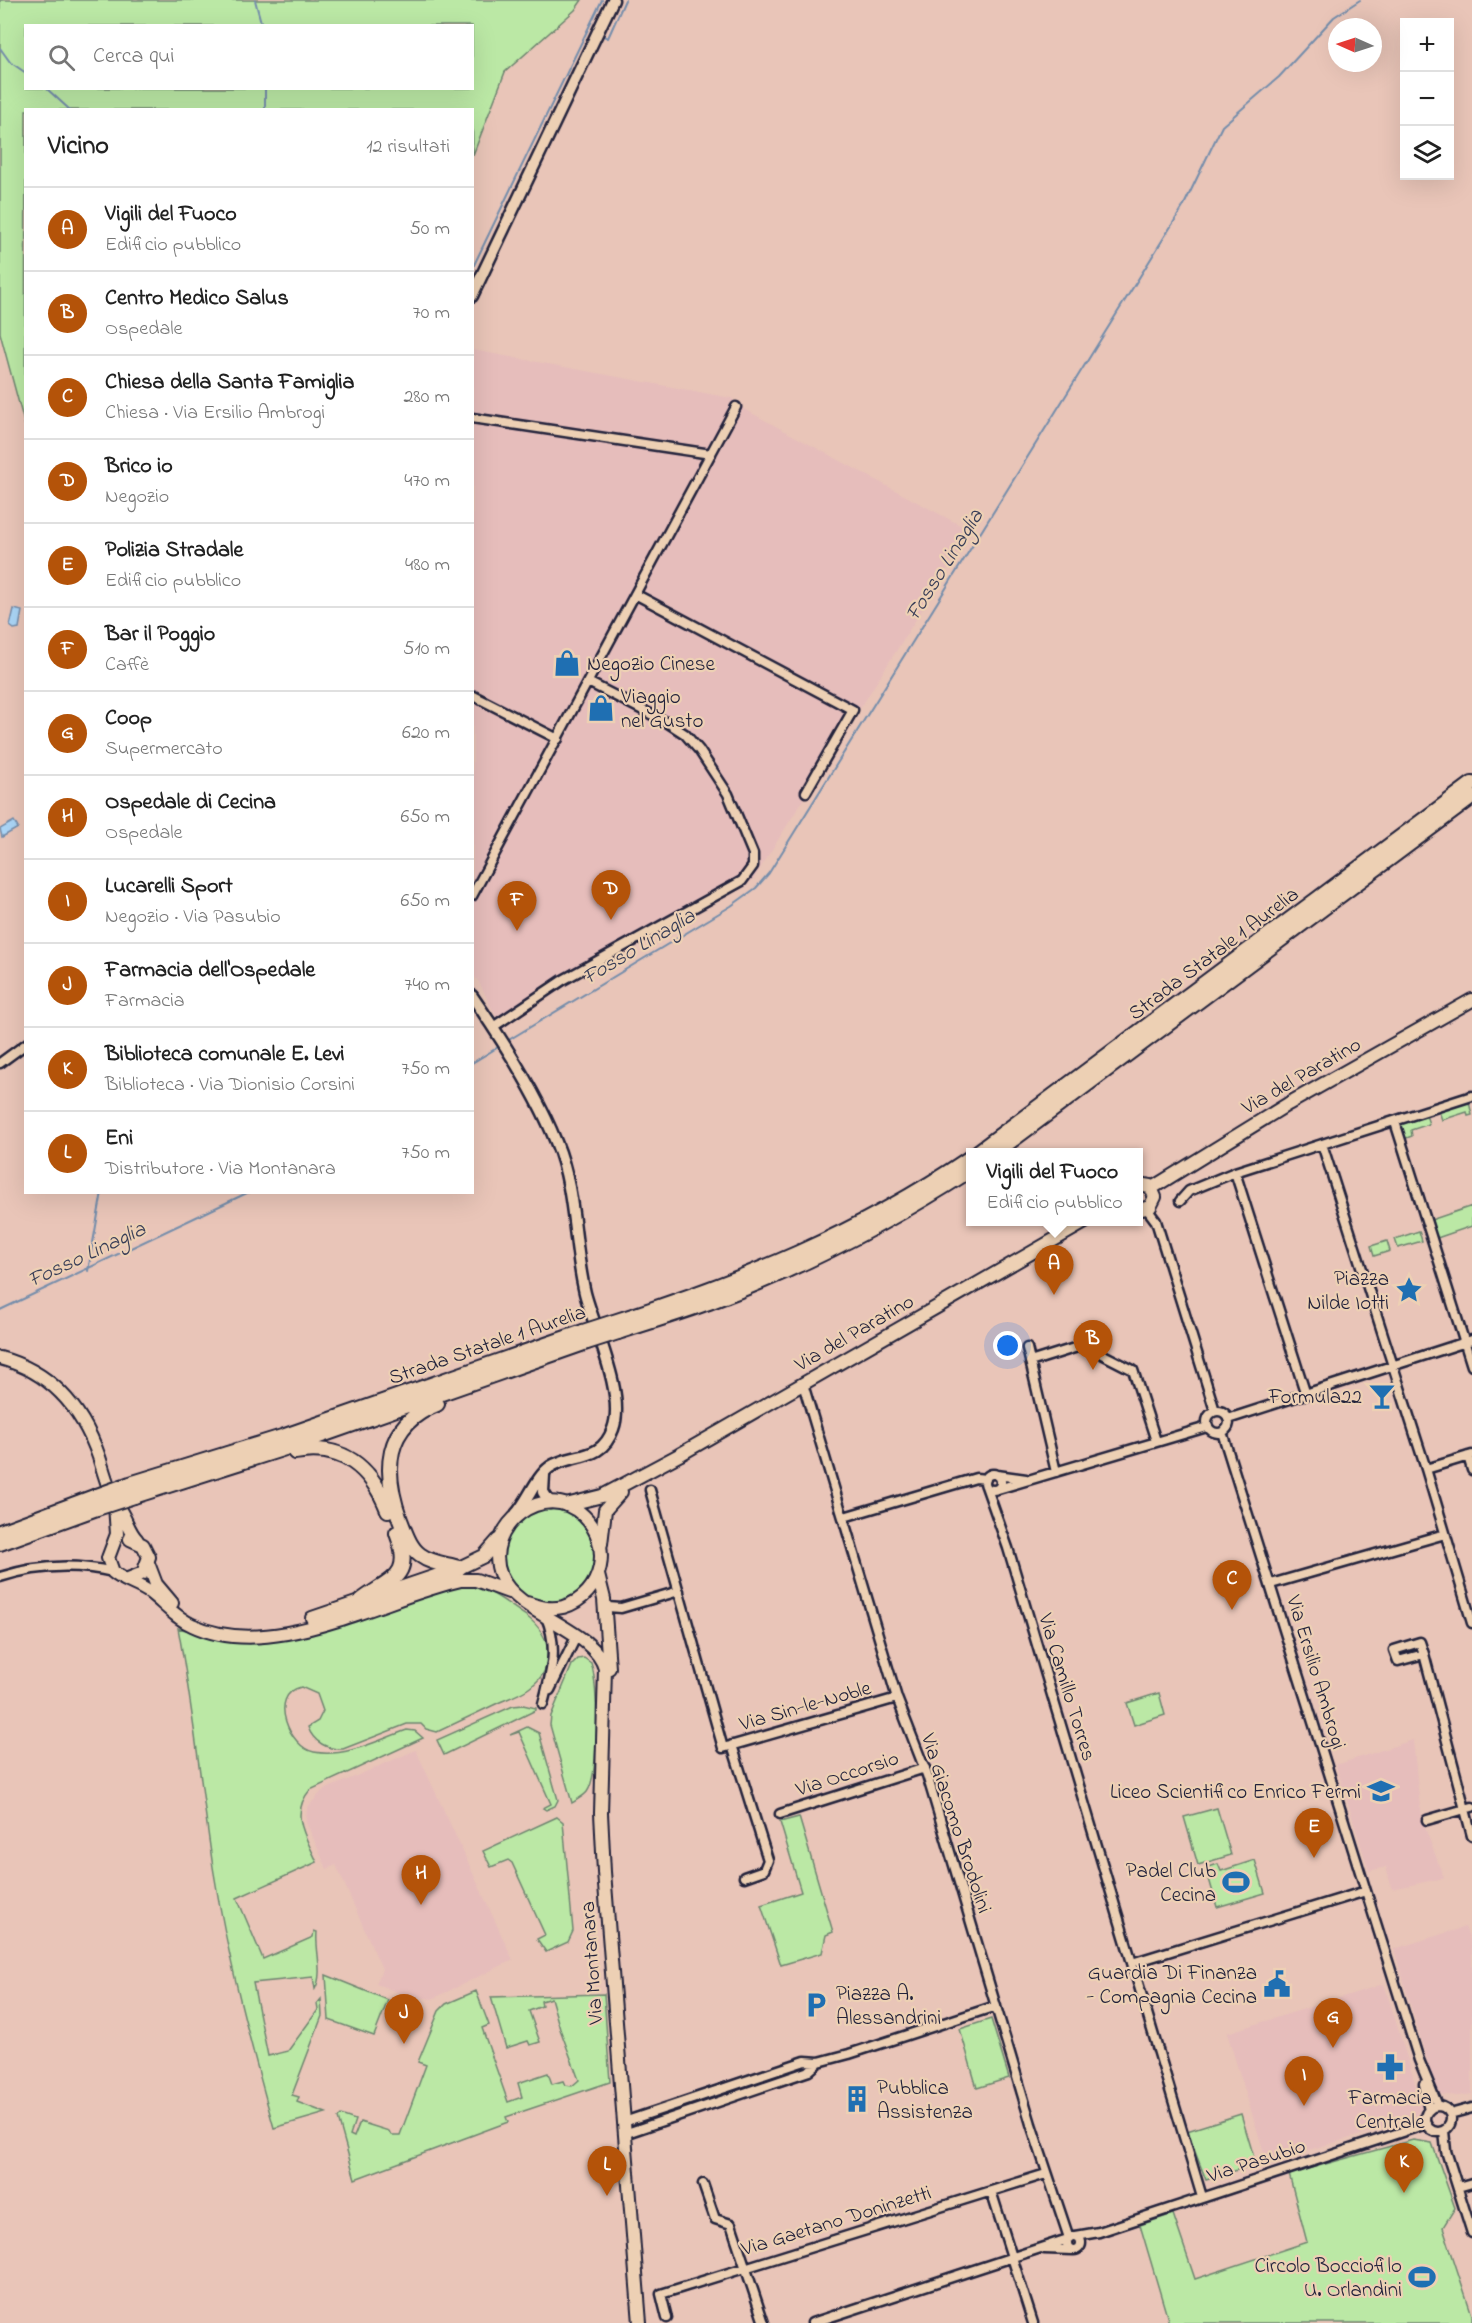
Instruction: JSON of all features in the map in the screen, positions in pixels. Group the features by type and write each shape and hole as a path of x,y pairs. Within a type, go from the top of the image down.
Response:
{"highway":[{"name":"Strada Statale 1 Aurelia","path":"983,1148 1472,784"},
{"name":"Strada Statale 1 Aurelia","path":"1001,1148 1472,797"},
{"name":"Strada Statale 1 Aurelia","path":"0,1543 132,1490 282,1437 616,1327 706,1293 782,1262 900,1201 966,1160"},
{"name":"Strada Statale 1 Aurelia","path":"616,1327 708,1303 785,1271 904,1210 966,1172"},
{"name":"Strada Statale 1 Aurelia","path":"132,1490 285,1448 471,1384 586,1337"},
{"path":"459,1568 434,1563 414,1549 393,1498 389,1470 398,1438 412,1418 424,1409 463,1395 471,1384"},
{"path":"285,1448 296,1452 322,1450 344,1456 364,1470 380,1489 402,1546 404,1562 401,1571 389,1584 362,1601"},
{"name":"Strada Statale 1 Aurelia","path":"0,1532 96,1503"},
{"path":"0,1521 18,1517 34,1520"}],"main road":[{"name":"Via del Paratino","path":"1152,1188 1288,1104 1472,1000"},
{"path":"1143,1184 1152,1188 1155,1200 1143,1209"},
{"name":"Via del Paratino","path":"642,1474 1076,1226"},
{"path":"0,1358 29,1368 42,1376 72,1404 91,1434 115,1505 137,1540 147,1551 148,1563 156,1584 172,1604 200,1621 233,1631 274,1629 459,1568 484,1556 499,1539 509,1521 528,1508 550,1503 566,1505 602,1496 642,1474"},
{"path":"527,1603 544,1608 562,1607 578,1600 592,1587 602,1560 604,1516 610,1501 642,1474"},
{"path":"115,1505 117,1534 108,1558 113,1572 128,1579 191,1625 216,1634 245,1638 288,1632 366,1611 461,1580 476,1580 493,1584 513,1593 594,1649 603,1662 605,1693"},
{"path":"566,1505 588,1521 601,1544"},
{"path":"115,1544 126,1539 137,1540"},
{"path":"499,1539 497,1558 501,1577 513,1593"},
{"path":"128,1579 138,1576 148,1563"},
{"path":"598,1575 604,1599 609,1670 605,1693"},
{"name":"Via Montanara","path":"605,1693 602,1824 632,2230 631,2242 640,2323"},
{"name":"Via Montanara","path":"632,2230 640,2243 647,2323"}],"street":[{"path":"474,292 614,0"},
{"path":"474,892 736,407"},
{"path":"474,418 711,453"},
{"path":"635,594 854,710 806,792"},
{"path":"495,1030 513,1014 563,980 742,881 753,866 753,854 728,794 685,734 588,682"},
{"path":"474,696 558,739"},
{"path":"474,999 506,1048 549,1126 565,1170 582,1279 612,1383 616,1410 614,1429 604,1445 586,1457 558,1464 544,1472 528,1501 509,1521"},
{"path":"0,1063 24,1045"},
{"path":"1180,1201 1188,1191 1235,1172 1472,1096"},
{"path":"1395,1122 1468,1342 1472,1366"},
{"path":"1322,1144 1426,1469 1472,1623"},
{"path":"1235,1172 1306,1395"},
{"path":"1143,1209 1155,1221 1215,1411"},
{"path":"1228,1419 1468,1342"},
{"path":"1030,1362 1084,1345 1133,1370 1156,1442"},
{"path":"1027,1348 1056,1472"},
{"name":"Via Giacomo Brodolini","path":"803,1383 897,1698 925,1768 1046,2174 1071,2238"},
{"path":"1215,1411 1224,1413 1228,1419 1228,1425 1222,1432 1212,1432 1207,1427 1208,1416 1215,1411"},
{"path":"991,1489 1207,1427"},
{"name":"Via Ersilio Ambrogi","path":"1222,1432 1434,2108"},
{"path":"1426,1469 1470,1455 1472,1470"},
{"path":"544,1472 543,1492 550,1503"},
{"path":"991,1489 990,1475 1029,1479"},
{"name":"Via Camillo Torres","path":"997,1475 1001,1482 991,1489 1202,2197"},
{"path":"844,1517 976,1478 991,1489"},
{"path":"604,1599 608,1606 621,1608 679,1591 650,1490"},
{"path":"1270,1584 1445,1534"},
{"path":"0,1577 38,1566 81,1567 113,1572"},
{"name":"Via Sin-le-Noble","path":"679,1591 723,1748 897,1698"},
{"path":"606,1633 611,1618 621,1608"},
{"path":"545,1614 554,1645 554,1661 543,1704 576,1637"},
{"path":"1424,1654 1468,1808 1472,1836"},
{"path":"732,1745 768,1860 764,1870 744,1877"},
{"name":"Via Occorsio","path":"780,1814 925,1768"},
{"path":"1427,1820 1468,1808"},
{"path":"1131,1963 1366,1891"},
{"path":"624,2128 805,2061 819,2062 996,2006"},
{"path":"1443,2107 1450,2115 1449,2127 1444,2131 1437,2132 1426,2124 1434,2108 1443,2107"},
{"path":"1450,2115 1472,2108"},
{"name":"Via Pasubio","path":"812,2323 1013,2259 1071,2238 1099,2232 1426,2124"},
{"path":"1444,2131 1446,2151 1472,2233"},
{"name":"Via Gaetano Doninzetti","path":"667,2318 661,2294 1046,2174"},
{"path":"1458,2187 1472,2183"},
{"path":"703,2184 715,2220 731,2224 764,2323"},
{"path":"991,2191 1033,2323"},
{"name":"Via Pasubio","path":"1043,2249 1077,2248 1099,2232"},
{"path":"1071,2238 1081,2241 1077,2248 1067,2246 1071,2238"}],"shaded area":[{"path":"474,350 731,398 744,409 971,531 753,880 560,989 502,1029 474,976"},
{"name":"Liceo Scientifico Enrico Fermi","path":"1413,1740 1421,1817 1444,1878 1392,1889 1386,1867 1369,1871 1336,1765"},
{"path":"416,1750 513,1960 432,1999 405,1995 376,1984 382,1969 336,1865 327,1869 306,1822 307,1808 322,1791"},
{"path":"1465,1927 1472,1944 1472,2094 1458,2096 1437,2094 1394,1949"},
{"path":"1384,1984 1419,2096 1421,2106 1418,2114 1409,2121 1267,2162 1227,2033"}],"green space":[{"path":"0,0 582,0 575,10 505,72 474,152 474,108 24,108 24,422 0,333"},
{"path":"1469,1102 1472,1115 1468,1116 1467,1112 1442,1120 1439,1111"},
{"path":"1426,1115 1429,1124 1411,1130 1412,1136 1404,1139 1401,1126 1403,1123"},
{"path":"1472,1206 1472,1226 1437,1238 1431,1220"},
{"path":"1419,1231 1422,1241 1398,1248 1395,1239"},
{"path":"1387,1241 1390,1251 1374,1256 1371,1246"},
{"path":"550,1508 568,1512 583,1522 593,1537 597,1555 593,1573 583,1588 568,1598 550,1602 532,1598 517,1588 507,1573 503,1555 507,1537 517,1522 532,1512"},
{"path":"461,1584 470,1585 495,1595 526,1616 541,1632 546,1641 547,1661 538,1680 526,1690 437,1732 426,1729 421,1724 407,1724 343,1749 322,1744 310,1732 308,1727 318,1721 323,1711 317,1694 301,1687 291,1692 285,1700 284,1710 290,1732 305,1748 314,1752 350,1750 407,1730 415,1731 423,1738 310,1790 304,1799 300,1817 304,1835 317,1862 237,1898 263,1959 313,1937 314,1931 317,1932 319,1976 315,1989 313,1977 253,1983 268,2056 288,2051 318,2010 317,2004 321,1999 322,2016 292,2095 299,2097 297,2102 326,2113 274,2128 225,1933 178,1628 238,1643 262,1643 304,1633"},
{"path":"584,1658 591,1663 594,1674 596,1750 591,1783 587,1792 572,1803 550,1725 551,1716 572,1665 578,1659"},
{"path":"1159,1693 1165,1715 1134,1725 1127,1703"},
{"path":"523,1705 536,1708 536,1710 444,1755 437,1740 513,1706"},
{"path":"527,1727 539,1733 558,1800 555,1806 546,1810 543,1808 551,1804 519,1732 510,1735"},
{"path":"1217,1808 1231,1855 1198,1865 1184,1817"},
{"path":"557,1817 563,1822 573,1931 568,1942 546,1952 537,1939 545,1935 512,1863 508,1860 491,1867 483,1851"},
{"path":"799,1817 833,1932 826,1935 822,1953 781,1965 761,1905 801,1892 780,1822"},
{"name":"Padel Club Cecina","path":"1255,1860 1265,1893 1217,1907 1206,1868 1218,1864 1221,1871"},
{"path":"326,1975 388,2000 374,2036 329,2020"},
{"path":"476,1991 489,2025 482,2028 508,2102 522,2097 518,2083 548,2073 552,2084 563,2081 565,2085 572,2086 579,2080 551,1998 541,2001 542,2006 529,2011 540,2042 530,2045 528,2041 506,2048 491,1997 604,1994 610,2082 506,2117 508,2122 355,2179 338,2118 341,2115 355,2120 350,2135 354,2137 360,2122 389,2131 391,2135 400,2135 426,2065 418,2062 439,2011 446,2004"},
{"path":"991,2019 1009,2078 977,2088 960,2029"},
{"path":"1241,2114 1256,2164 1206,2180 1187,2131"},
{"path":"1413,2140 1432,2143 1455,2208 1443,2227 1472,2315 1472,2323 1169,2323 1140,2225 1173,2214 1195,2279 1307,2242 1289,2174"}],"water":[{"path":"14,609 22,611 19,628 14,629 10,626"},
{"path":"14,821 18,828 2,837 0,829"}],"waterway":[{"path":"255,0 261,24"},
{"path":"474,265 602,0"},
{"path":"604,36 608,38 625,0"},
{"name":"Fosso Linaglia","path":"507,1041 731,906 756,888 769,873 1183,207 1222,126 1279,77 1334,17 1360,0"},
{"path":"0,48 10,62 24,72"},
{"path":"48,90 68,108"},
{"path":"265,90 265,108"},
{"name":"Fosso Linaglia","path":"474,1062 500,1046"},
{"path":"88,1271 102,1194"},
{"name":"Fosso Linaglia","path":"0,1310 245,1194"}],"place":[{"name":"Negozio Cinese","path":"567,663"},
{"name":"Viaggio nel Gusto","path":"601,708"},
{"name":"Brico io","path":"611,920"},
{"name":"Bar il Poggio","path":"517,931"},
{"name":"Piazza Nilde Iotti","path":"1409,1290"},
{"name":"Vigili del Fuoco","path":"1054,1295"},
{"name":"Centro Medico Salus","path":"1093,1370"},
{"name":"Formula22","path":"1382,1396"},
{"name":"Chiesa della Santa Famiglia","path":"1232,1610"},
{"name":"Liceo Scientifico Enrico Fermi","path":"1381,1791"},
{"name":"Polizia Stradale","path":"1314,1858"},
{"name":"Padel Club Cecina","path":"1236,1882"},
{"name":"Ospedale di Cecina","path":"421,1905"},
{"name":"Guardia Di Finanza - Compagnia Cecina","path":"1277,1984"},
{"name":"Piazza A. Alessandrini","path":"816,2005"},
{"name":"Farmacia dell'Ospedale","path":"404,2044"},
{"name":"Coop","path":"1333,2048"},
{"name":"Farmacia Centrale","path":"1390,2067"},
{"name":"Pubblica Assistenza","path":"857,2099"},
{"name":"Lucarelli Sport","path":"1304,2106"},
{"name":"Biblioteca comunale E. Levi","path":"1404,2193"},
{"name":"Eni","path":"607,2196"},
{"name":"Circolo Bocciofilo U. Orlandini","path":"1422,2277"}]}
